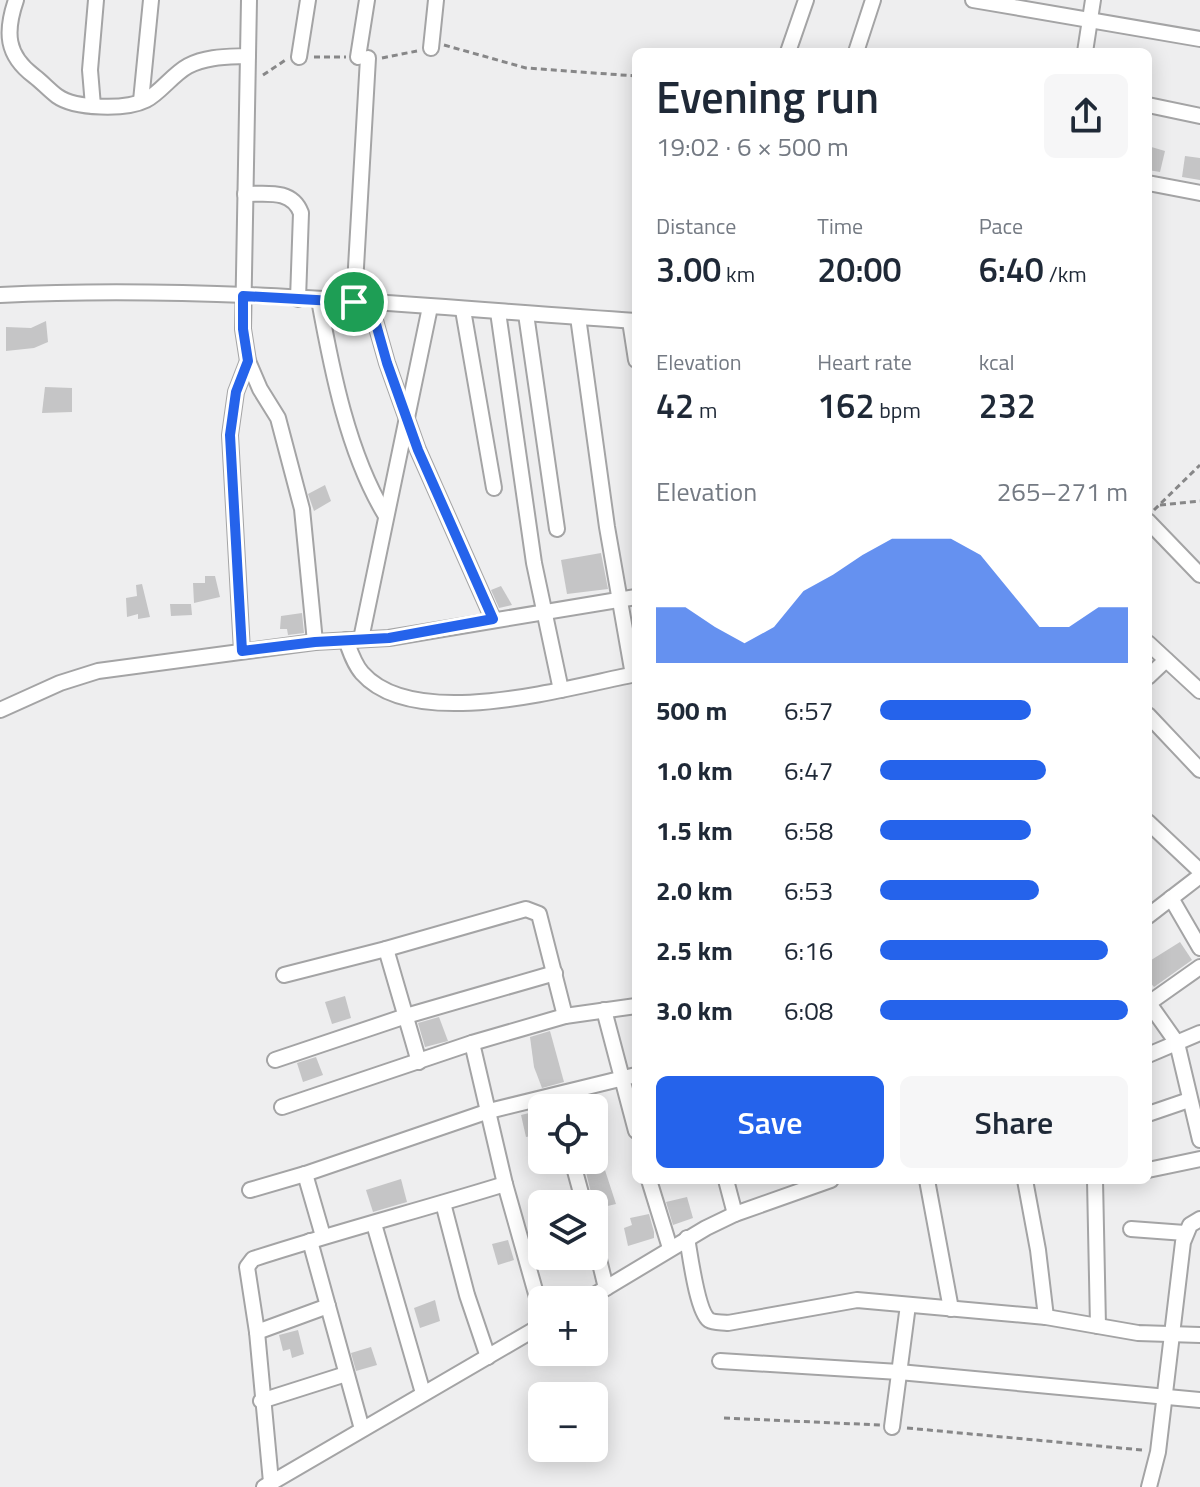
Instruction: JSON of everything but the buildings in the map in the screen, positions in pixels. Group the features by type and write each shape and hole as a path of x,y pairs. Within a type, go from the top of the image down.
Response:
{"street":[{"path":"16,0 10,33 13,53 19,65 72,104 105,107 146,100 187,66 219,57 248,56"},
{"path":"93,106 90,70 96,0"},
{"path":"141,101 151,0"},
{"path":"249,0 243,329 248,361 260,389 278,418 302,509 315,642"},
{"path":"299,57 308,0"},
{"path":"354,302 367,0"},
{"path":"431,48 436,0"},
{"path":"789,48 806,0"},
{"path":"859,48 873,0"},
{"path":"973,0 1200,39"},
{"path":"1086,48 1093,0"},
{"path":"1152,106 1200,116"},
{"path":"1152,184 1200,193"},
{"path":"245,194 281,194 298,205 301,213 298,299"},
{"path":"0,295 47,292 243,296 632,321"},
{"path":"319,300 331,365 367,486 386,516"},
{"path":"370,303 387,363 418,450 493,619"},
{"path":"430,307 386,516 353,639 362,673 397,695 454,703 508,700 632,676"},
{"path":"463,310 494,488"},
{"path":"498,312 534,563 561,690"},
{"path":"526,314 557,529"},
{"path":"578,317 607,527 628,598 632,642"},
{"path":"242,651 230,435 236,392 248,361"},
{"path":"1152,522 1200,575"},
{"path":"0,710 85,673 315,642 389,638 628,598"},
{"path":"1152,647 1198,684"},
{"path":"1152,673 1166,660"},
{"path":"1152,719 1200,770"},
{"path":"1152,826 1200,874 1152,913"},
{"path":"1171,898 1200,948"},
{"path":"284,975 526,909 539,914 565,1016"},
{"path":"386,949 419,1062"},
{"path":"1152,999 1200,967"},
{"path":"275,1060 406,1016 555,973"},
{"path":"282,1107 472,1043 565,1016 632,1006"},
{"path":"1152,1008 1177,1043 1200,1140"},
{"path":"579,1094 630,1076 604,1010"},
{"path":"1152,1053 1200,1033"},
{"path":"472,1043 505,1184 534,1286"},
{"path":"250,1190 489,1111 528,1106"},
{"path":"1152,1113 1194,1108"},
{"path":"1152,1169 1200,1159"},
{"path":"305,1174 328,1306 362,1429"},
{"path":"505,1184 253,1259 247,1267 257,1332 267,1485 528,1333"},
{"path":"650,1184 670,1248"},
{"path":"727,1184 735,1214"},
{"path":"608,1287 687,1238 735,1214 820,1184"},
{"path":"928,1184 951,1309"},
{"path":"1026,1184 1046,1317"},
{"path":"1097,1184 1098,1326"},
{"path":"443,1203 467,1295 488,1357"},
{"path":"1149,1487 1158,1452 1185,1233 1190,1225 1200,1219"},
{"path":"374,1224 423,1393"},
{"path":"1131,1229 1185,1233"},
{"path":"687,1238 701,1306 707,1319 713,1322 728,1323 857,1300 1046,1317 1171,1335 1200,1335"},
{"path":"892,1427 908,1305"},
{"path":"257,1332 328,1306"},
{"path":"720,1361 899,1372 1200,1400"},
{"path":"261,1401 346,1374"}],"path":[{"path":"248,87 275,65 299,57 391,58 449,45 526,68 632,76"},
{"path":"1152,513 1200,465"},
{"path":"1159,505 1200,501"},
{"path":"724,1418 865,1423 1158,1452"}],"route":[{"path":"243,296 354,302 370,303 387,363 418,450 493,619 389,638 315,642 242,651 230,435 236,392 248,361 243,329 243,296"}]}
